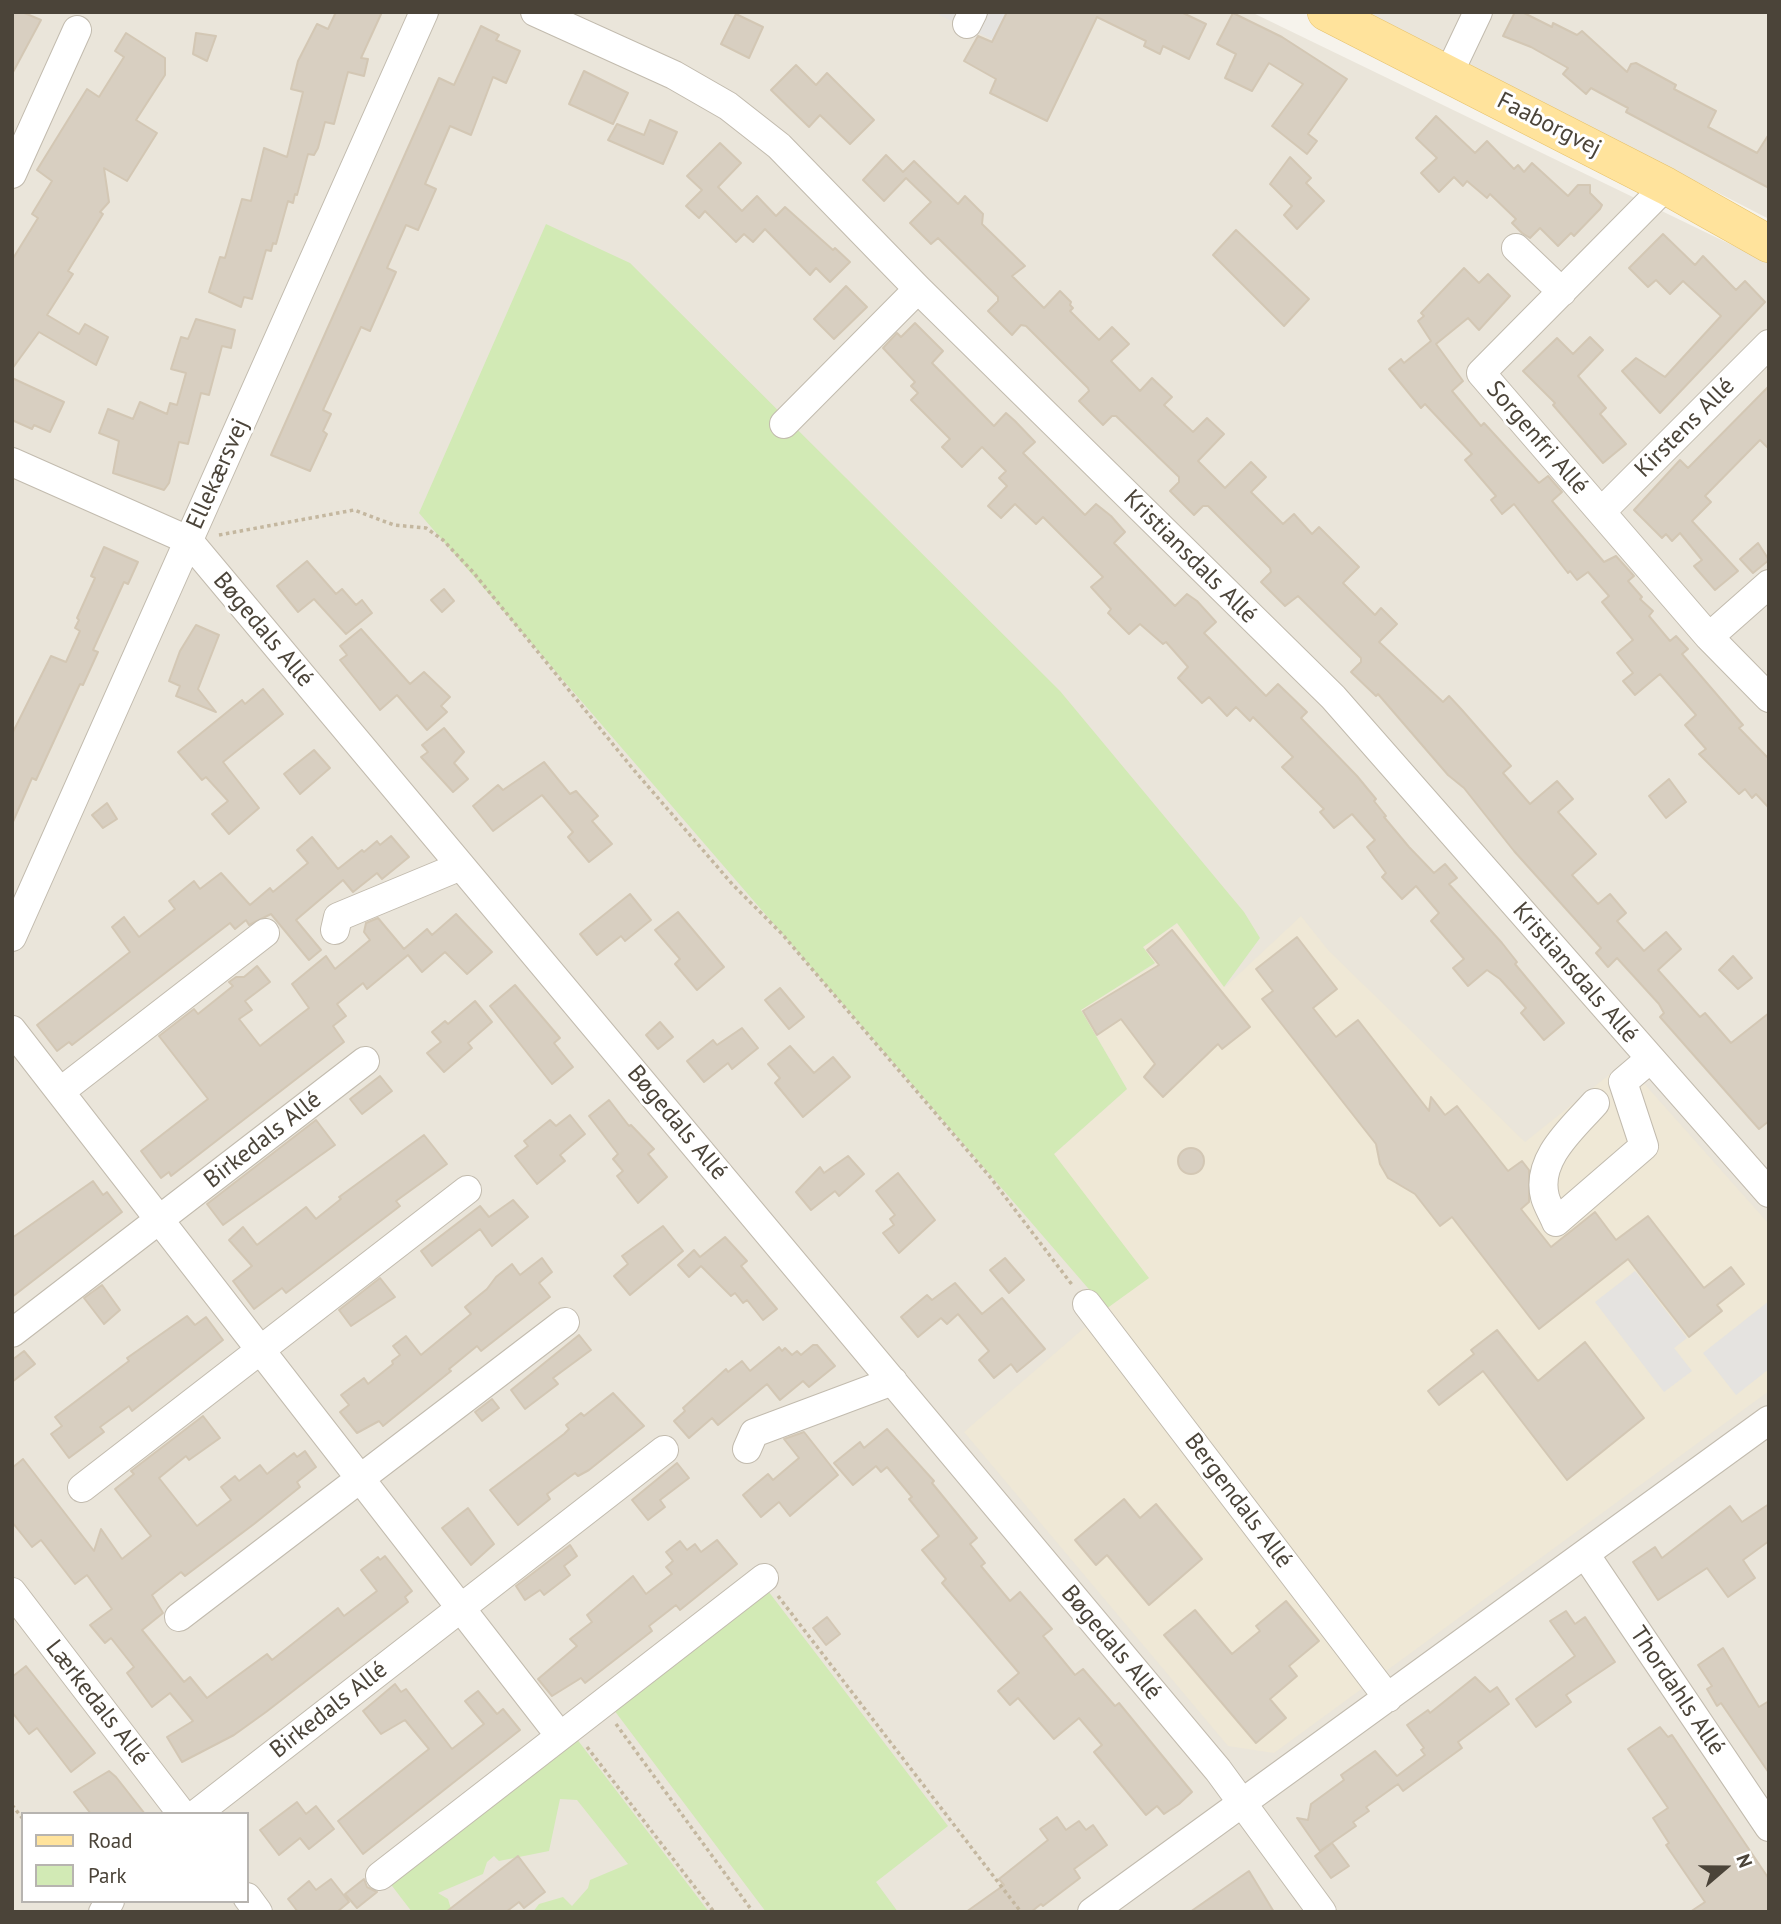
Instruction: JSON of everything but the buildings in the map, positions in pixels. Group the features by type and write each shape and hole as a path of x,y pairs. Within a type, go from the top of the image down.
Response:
{"main road":[{"name":"Faaborgvej","path":"1326,12 1666,186 1769,244"}],"street":[{"name":"Ellekærsvej","path":"12,937 424,12"},
{"name":"Kristiansdals Allé","path":"535,12 674,75 728,106 779,146 918,289 1333,697 1650,1059 1765,1180"},
{"path":"1449,73 1478,12"},
{"path":"12,174 77,30"},
{"name":"Sorgenfri Allé","path":"1666,186 1481,373 1709,637 1769,698"},
{"path":"1516,248 1562,292"},
{"path":"784,424 918,289"},
{"name":"Kirstens Allé","path":"1602,511 1769,344"},
{"name":"Bøgedals Allé","path":"12,463 188,541 1244,1803 1322,1912"},
{"path":"1709,637 1769,584"},
{"path":"335,930 338,917 461,866"},
{"path":"61,1091 265,933"},
{"path":"12,1030 461,1607 566,1731"},
{"path":"1595,1103 1558,1145 1545,1169 1544,1195 1556,1222 1644,1146 1623,1082 1650,1059"},
{"name":"Birkedals Allé","path":"12,1333 365,1061"},
{"path":"82,1488 467,1190"},
{"name":"Bergendals Allé","path":"1087,1304 1388,1698"},
{"path":"179,1617 360,1476 565,1322"},
{"path":"747,1449 754,1433 893,1381"},
{"path":"1093,1912 1769,1420"},
{"name":"Birkedals Allé","path":"200,1812 664,1450"},
{"name":"Thordahls Allé","path":"1586,1554 1769,1828"},
{"path":"380,1876 764,1578"},
{"name":"Lærkedals Allé","path":"12,1592 180,1812"}],"path":[{"path":"188,541 354,510 394,525 426,528 443,540 473,572 633,769 733,886 782,934 990,1177 1087,1304"},
{"path":"764,1578 1021,1912"},
{"path":"601,1703 753,1912"},
{"path":"566,1731 714,1912"}],"shaded area":[{"path":"12,12 1251,12 1769,263 1769,1912 12,1912"},
{"path":"940,12 1007,12 994,40 939,15"},
{"path":"1367,12 1769,12 1769,219"},
{"path":"1301,916 1328,950 1525,1142 1625,1062 1769,1224 1769,1391 1274,1753 1228,1746 964,1432 1106,1309 1054,1154 1127,1089 1081,1010 1155,964 1143,947 1178,923 1225,987"},
{"path":"1635,1271 1687,1338 1674,1348 1692,1371 1664,1392 1595,1302"},
{"path":"1769,1301 1769,1369 1736,1395 1703,1353"}],"green space":[{"path":"546,224 630,263 1060,691 1244,912 1260,938 1224,987 1177,923 1143,947 1155,963 1081,1010 1127,1089 1054,1154 1149,1278 1106,1309 419,513"},
{"path":"765,1587 948,1826 876,1882 898,1912 766,1912 611,1706"},
{"path":"573,1734 709,1912 533,1912 539,1904 563,1897 572,1906 588,1888 590,1880 628,1864 577,1800 560,1799 549,1851 499,1861 494,1856 487,1862 483,1874 438,1893 448,1899 452,1912 412,1912 386,1878"}]}
